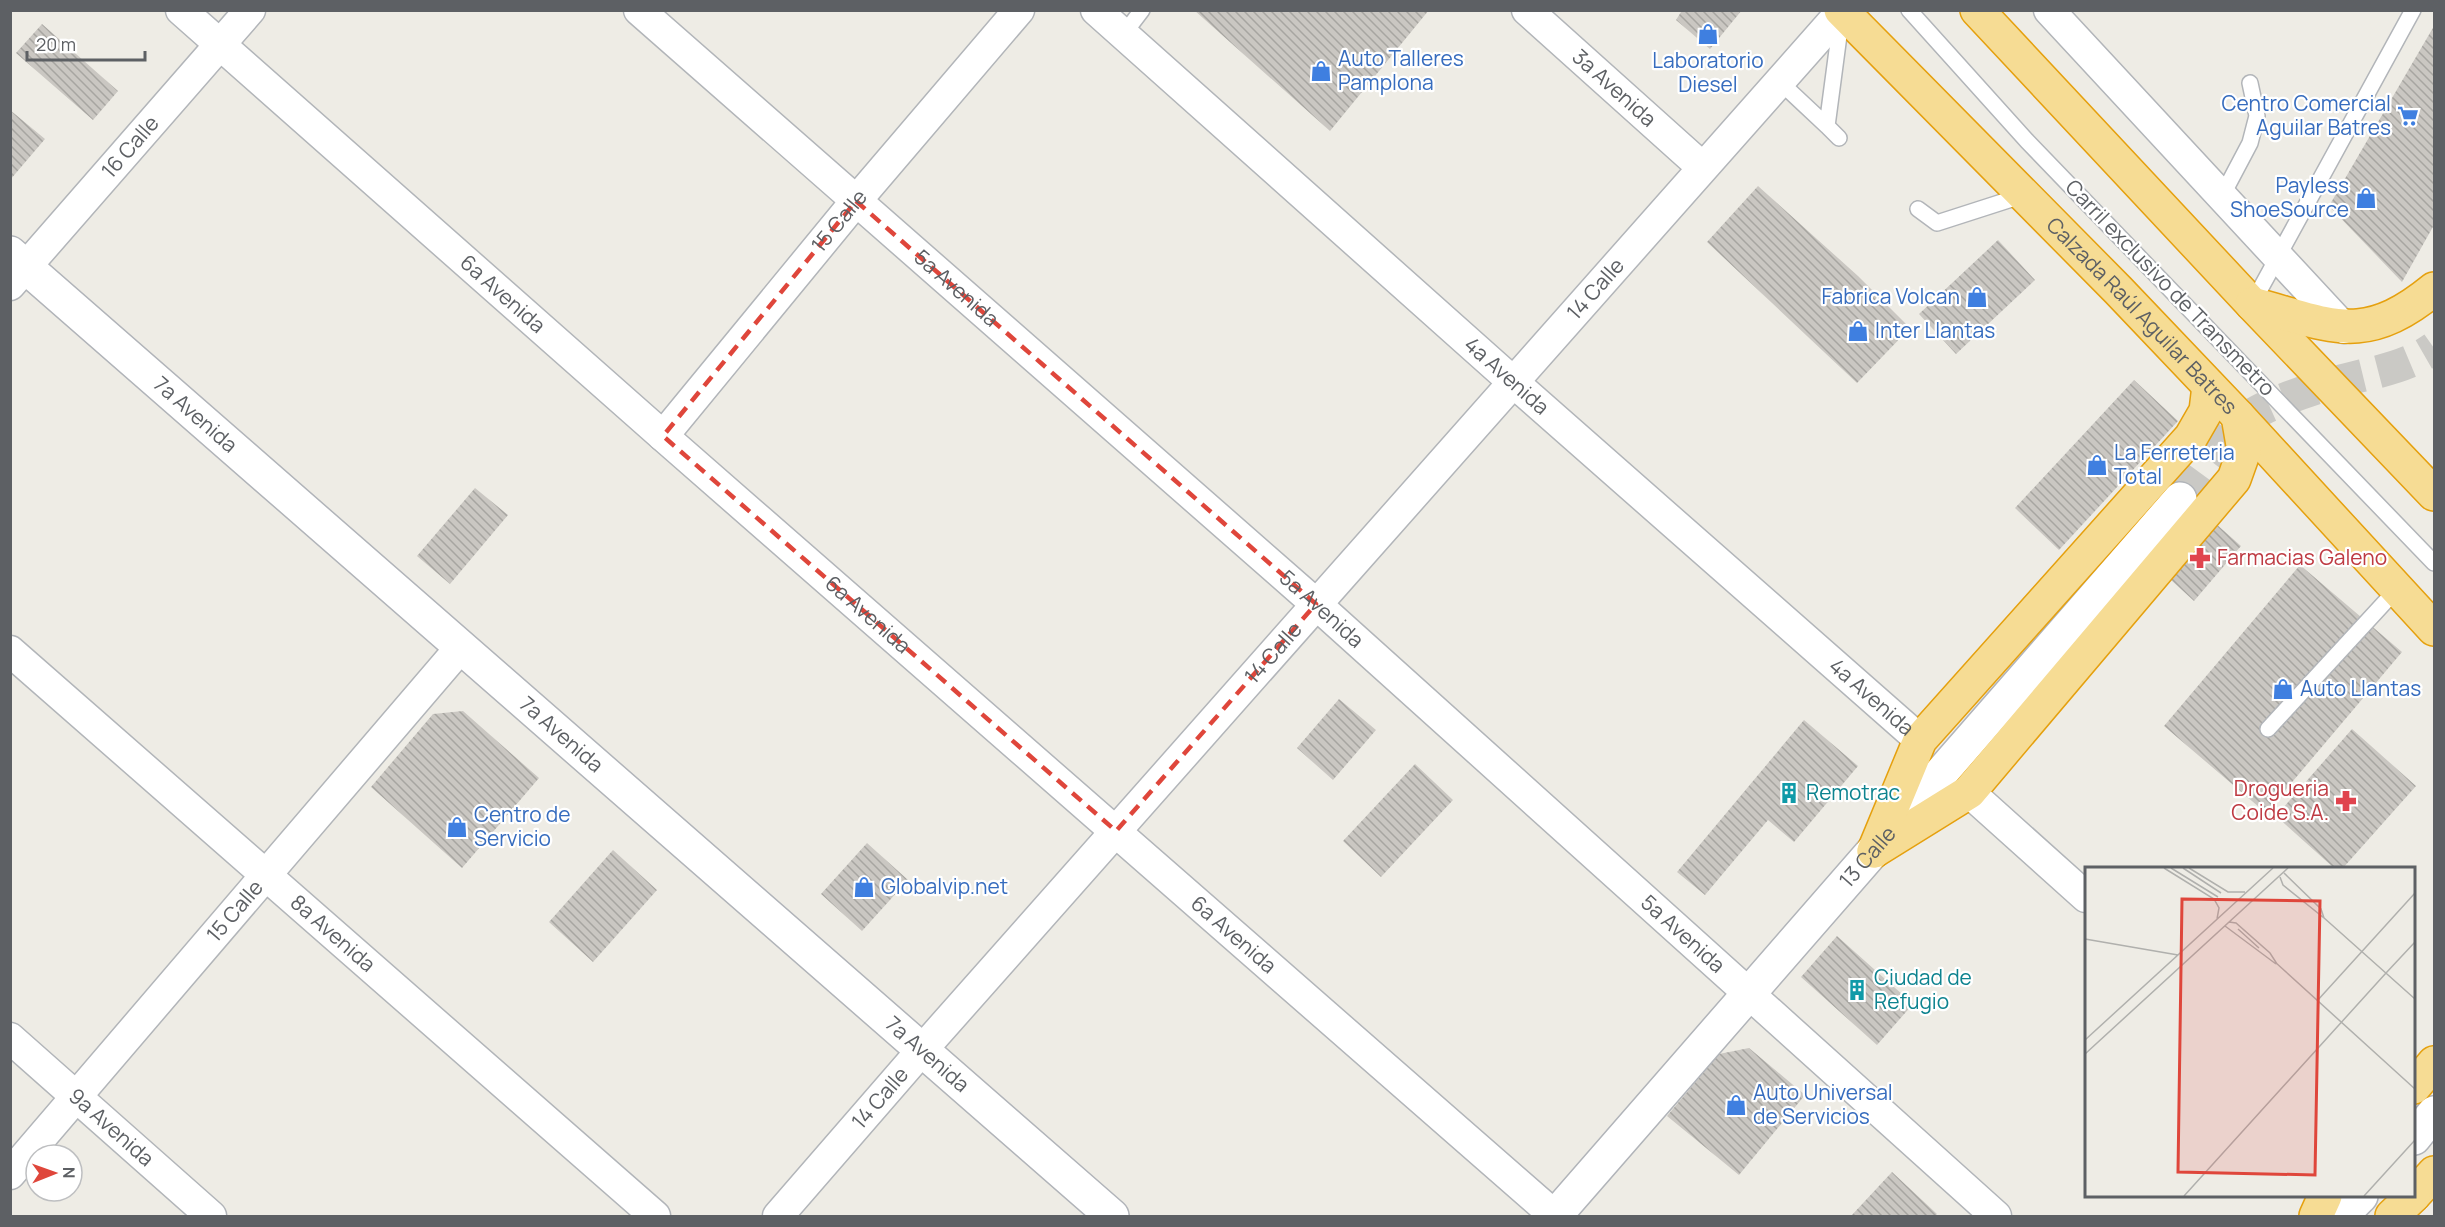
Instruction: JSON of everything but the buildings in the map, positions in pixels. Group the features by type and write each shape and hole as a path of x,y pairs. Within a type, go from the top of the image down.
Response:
{"highway":[{"path":"1977,10 2252,304 2434,494"},
{"name":"Calzada Raúl Aguilar Batres","path":"1842,11 2238,416 2434,629"},
{"path":"2252,304 2344,328 2369,326 2392,318 2434,289"},
{"path":"1874,851 1920,740 2191,437 2206,411 2209,386"},
{"path":"1874,851 1969,792 2234,479 2244,451 2238,416"},
{"path":"2415,1086 2434,1063"},
{"path":"2316,1216 2325,1197"},
{"path":"2392,1216 2412,1197"}],"main road":[{"name":"7a Avenida","path":"16,268 461,647 1112,1216"},
{"name":"13 Calle","path":"1555,1216 2180,499"},
{"path":"2415,1137 2434,1113"},
{"path":"2341,1216 2360,1197"}],"street":[{"name":"6a Avenida","path":"181,10 663,436 1555,1216"},
{"name":"16 Calle","path":"16,268 250,10"},
{"name":"5a Avenida","path":"639,10 1316,604 1748,996 1996,1216"},
{"name":"15 Calle","path":"663,436 856,201 1019,10"},
{"name":"4a Avenida","path":"1096,10 1512,381 1920,740"},
{"name":"3a Avenida","path":"1527,10 1702,167"},
{"name":"14 Calle","path":"778,1216 1512,381 1842,11"},
{"path":"2050,11 2344,328"},
{"name":"15 Calle","path":"10,1174 461,647"},
{"name":"8a Avenida","path":"10,651 655,1216"},
{"path":"1969,792 2085,896"},
{"name":"9a Avenida","path":"10,1038 211,1216"}],"lane":[{"path":"1123,35 1142,10"},
{"name":"Carril exclusivo de Transmetro","path":"1909,10 2027,141 2434,563"},
{"path":"2252,304 2414,10"},
{"path":"1827,126 1842,11"},
{"path":"1779,81 1839,138"},
{"path":"2222,196 2250,143 2257,116 2250,83"},
{"path":"1918,209 1937,223 2024,195"},
{"path":"2268,729 2397,589"}],"highlighted area":[{"path":"856,201 1316,604 1116,831 663,436"}],"tunnel":[{"path":"2180,499 2224,441 2255,413 2309,390 2401,365 2434,348"}],"place":[{"name":"Laboratorio Diesel","path":"1708,34"},
{"name":"Auto Talleres Pamplona","path":"1321,71"},
{"name":"Centro Comercial Aguilar Batres","path":"2408,116"},
{"name":"Payless ShoeSource","path":"2366,198"},
{"name":"Fabrica Volcan","path":"1977,297"},
{"name":"Inter Llantas","path":"1858,331"},
{"name":"La Ferreteria Total","path":"2097,465"},
{"name":"Farmacias Galeno","path":"2200,558"},
{"name":"Auto Llantas","path":"2283,689"},
{"name":"Remotrac","path":"1789,793"},
{"name":"Drogueria Coide S.A.","path":"2346,801"},
{"name":"Centro de Servicio","path":"457,827"},
{"name":"Globalvip.net","path":"864,887"},
{"name":"Ciudad de Refugio","path":"1857,990"},
{"name":"Auto Universal de Servicios","path":"1736,1105"}]}
